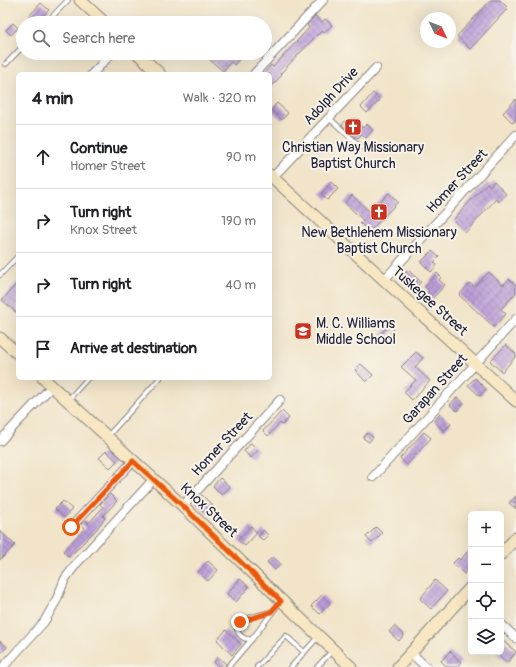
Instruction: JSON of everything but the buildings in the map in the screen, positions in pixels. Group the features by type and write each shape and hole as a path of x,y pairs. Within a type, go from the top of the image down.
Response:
{"street":[{"path":"80,0 97,16"},
{"path":"272,55 323,0"},
{"path":"94,72 105,60"},
{"path":"145,60 158,72"},
{"path":"256,72 267,60"},
{"name":"Adolph Drive","path":"272,176 376,68"},
{"name":"Homer Street","path":"384,280 516,135"},
{"name":"Tuskegee Street","path":"272,176 516,401"},
{"name":"Garapan Street","path":"373,477 516,319"},
{"path":"0,338 16,352"},
{"path":"0,441 48,382"},
{"name":"Knox Street","path":"48,382 183,506 351,667"},
{"name":"Homer Street","path":"183,506 280,400"},
{"path":"71,527 133,461"},
{"path":"3,667 44,622 56,601 65,579 76,564 153,480"},
{"path":"504,551 516,538"},
{"path":"398,667 468,593"},
{"path":"504,627 516,638"},
{"path":"411,653 426,667"}],"lane":[{"path":"53,16 68,0"},
{"path":"6,64 16,53"},
{"path":"328,118 361,147"},
{"path":"0,275 16,258"},
{"path":"68,400 86,380"},
{"path":"107,437 158,380"},
{"path":"228,667 281,601"},
{"path":"252,639 247,639 240,636 236,630 237,625 251,617 271,612"},
{"path":"257,667 286,636 304,652"},
{"path":"291,667 318,637"},
{"path":"317,667 333,650"}],"place":[{"name":"Christian Way Missionary Baptist Church","path":"353,127"},
{"name":"New Bethlehem Missionary Baptist Church","path":"379,212"},
{"name":"M. C. Williams Middle School","path":"303,331"}],"route":[{"path":"71,527 133,461 183,506 281,601 271,612 251,617 240,622"}]}
